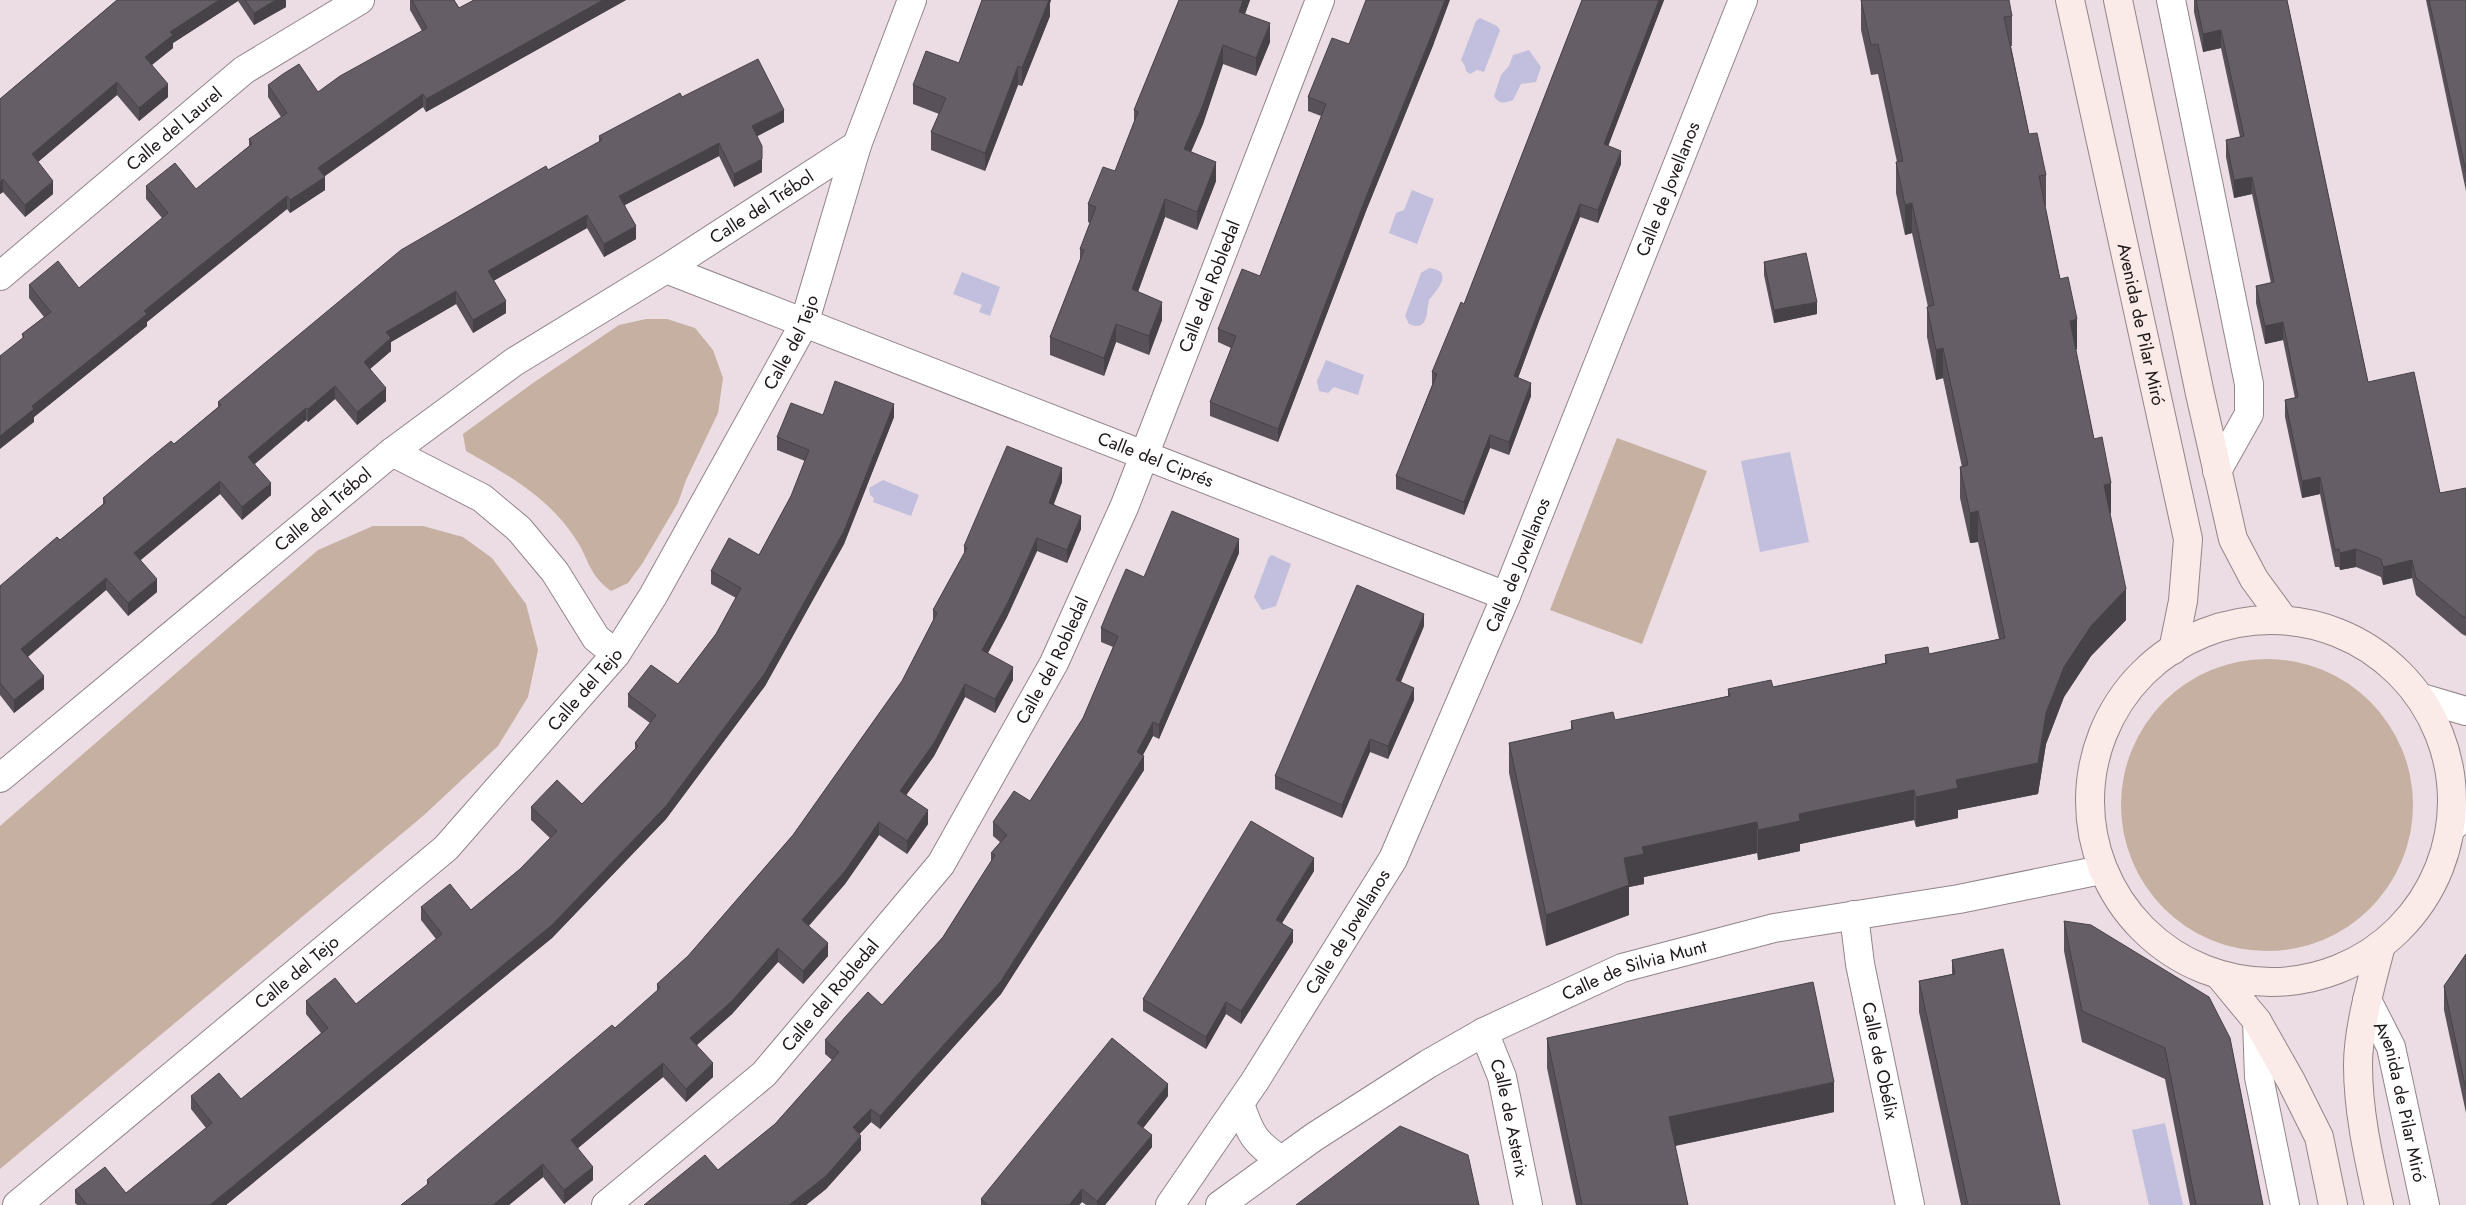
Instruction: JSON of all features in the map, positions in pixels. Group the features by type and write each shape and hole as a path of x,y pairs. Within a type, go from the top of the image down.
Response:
{"street":[{"name":"Calle del Laurel","path":"0,276 244,70 360,0"},
{"name":"Calle del Tejo","path":"17,1205 446,848 616,654 653,596 804,324 857,145 912,0"},
{"name":"Calle del Robledal","path":"606,1205 764,1074 941,864 1054,662 1125,505 1320,0"},
{"name":"Calle de Jovellanos","path":"1170,1205 1240,1104 1393,859 1506,596 1743,0"},
{"name":"Avenida de Pilar Miró","path":"2070,0 2188,539 2183,601 2173,650"},
{"path":"2118,0 2233,539 2254,579 2284,620"},
{"path":"2171,0 2250,384 2249,414 2217,471"},
{"name":"Calle del Trébol","path":"0,778 392,452 514,362 666,269 857,145"},
{"path":"666,269 804,324"},
{"name":"Calle del Ciprés","path":"804,324 1506,596"},
{"path":"392,452 482,498 519,529 555,572 596,638 616,654"},
{"path":"2284,620 2332,629 2378,656 2404,676 2425,699 2444,738 2451,767 2459,821 2444,861 2420,902 2381,945 2340,969 2301,979 2267,982 2219,975 2187,962 2158,944 2122,910 2101,870 2090,832 2090,769 2105,726 2141,675 2173,650 2207,634 2244,622 2284,620"},
{"path":"2425,699 2466,711"},
{"name":"Calle de Silvia Munt","path":"1220,1205 1281,1160 1428,1064 1484,1032 1622,968 1774,928 1959,899 2101,870"},
{"name":"Calle de Obélix","path":"1854,915 1860,964 1910,1205"},
{"name":"Avenida de Pilar Miró","path":"2379,1205 2362,1128 2358,1064 2367,1000 2381,945"},
{"path":"2219,975 2257,1021 2291,1081 2318,1137 2333,1205"},
{"name":"Avenida de Pilar Miró","path":"2367,1000 2390,1047 2425,1205"},
{"path":"2257,1021 2259,1077 2285,1205"},
{"name":"Calle de Asterix","path":"1484,1032 1502,1077 1528,1205"},
{"path":"1240,1104 1249,1129 1262,1148 1281,1160"}],"shaded area":[{"path":"646,319 667,319 695,328 713,350 723,378 718,413 686,480 678,503 642,564 628,583 611,591 597,578 575,538 552,510 512,478 466,451 463,434 533,383 619,325"},
{"path":"1617,438 1707,471 1642,644 1550,610"},
{"path":"373,526 423,526 463,537 492,558 526,604 538,650 528,697 498,746 423,816 0,1169 0,826 318,550"},
{"path":"2253,659 2281,659 2309,665 2336,676 2360,692 2380,712 2396,736 2407,763 2411,776 2413,805 2411,834 2396,874 2380,898 2360,918 2336,934 2309,945 2281,951 2253,951 2225,945 2198,934 2174,918 2154,898 2138,874 2127,847 2121,819 2121,791 2127,763 2138,736 2154,712 2174,692 2198,676 2225,665"}],"water":[{"path":"1480,18 1497,26 1500,30 1484,72 1477,70 1470,74 1466,71 1461,60 1476,21"},
{"path":"1529,50 1541,67 1536,82 1521,84 1513,100 1498,101 1494,96 1501,75 1509,66 1513,55"},
{"path":"1412,190 1434,199 1417,244 1389,233 1396,213 1404,210"},
{"path":"1429,268 1437,270 1443,277 1429,300 1425,320 1420,325 1415,326 1409,324 1405,316 1421,273"},
{"path":"962,272 1000,287 990,316 979,312 982,305 953,294"},
{"path":"1326,360 1364,375 1358,395 1334,387 1328,393 1319,391 1317,381"},
{"path":"1790,452 1809,542 1760,552 1741,461"},
{"path":"883,480 919,495 911,516 873,502 874,498 870,495 869,488"},
{"path":"1272,555 1291,564 1276,606 1262,610 1254,597 1269,557"},
{"path":"2165,1123 2183,1205 2149,1205 2132,1130"}],"building":[{"path":"117,0 219,0 170,32 173,35 145,57 168,84 139,108 117,82 32,154 53,181 25,205 3,179 0,182 0,99"},
{"path":"245,0 276,0 254,13"},
{"path":"412,0 454,0 459,8 474,0 603,0 426,99 423,94 318,168 325,177 290,200 287,196 144,311 147,314 32,406 34,409 0,436 0,356 24,337 22,334 51,312 29,285 58,261 79,288 168,213 146,186 175,163 196,189 252,144 249,139 287,113 268,85 299,64 318,92 340,76 427,28"},
{"path":"982,0 1049,0 1022,68 1018,66 985,153 931,132 946,98 913,85 926,51 959,63"},
{"path":"1179,0 1243,0 1239,12 1270,23 1256,58 1223,45 1203,105 1184,149 1216,162 1197,212 1165,199 1132,289 1162,302 1149,336 1116,324 1104,358 1050,337 1084,250 1080,249 1096,207 1088,204 1103,167 1115,171 1138,112 1134,110"},
{"path":"1366,0 1445,0 1366,197 1278,429 1210,402 1236,336 1218,329 1242,269 1260,276 1326,104 1308,97 1332,38 1349,44"},
{"path":"1582,0 1659,0 1604,144 1621,151 1598,210 1580,204 1514,376 1531,383 1509,442 1490,435 1464,502 1396,476 1437,374 1432,372 1461,302 1464,304"},
{"path":"1861,0 2009,0 2012,16 2004,17 2029,134 2037,133 2046,175 2039,176 2060,279 2068,277 2077,319 2070,321 2094,439 2102,437 2111,483 2104,485 2126,589 2091,626 2064,667 2046,713 2038,763 1956,780 1958,788 1916,797 1914,790 1799,814 1800,821 1758,830 1757,822 1642,847 1644,854 1624,858 1629,885 1546,915 1509,743 1573,729 1571,721 1613,712 1615,720 1730,696 1728,689 1771,680 1773,687 1887,663 1885,655 1928,647 1929,654 2005,638 1978,511 1970,513 1960,467 1968,465 1943,348 1936,350 1927,307 1934,305 1912,203 1905,205 1896,162 1903,161 1878,44 1871,45"},
{"path":"2196,0 2287,0 2368,382 2414,372 2440,493 2466,488 2466,618 2416,578 2412,560 2383,567 2381,559 2356,549 2340,553 2339,549 2335,550 2320,477 2302,481 2285,400 2298,397 2283,322 2265,326 2256,286 2274,282 2252,177 2234,180 2226,140 2244,136 2221,30 2203,34"},
{"path":"2429,0 2466,0 2466,172"},
{"path":"758,59 784,110 752,126 762,146 762,159 734,174 719,143 619,196 636,226 604,244 587,215 488,271 506,301 473,320 456,291 386,332 391,338 364,362 386,388 357,412 335,386 308,409 306,408 248,457 271,483 242,507 220,481 134,553 157,579 128,603 106,578 21,649 44,676 14,700 0,683 0,586 57,537 60,540 106,502 103,498 171,441 174,444 221,405 218,402 401,250 546,166 548,170 602,140 599,136 680,93 682,97"},
{"path":"1806,253 1817,302 1774,310 1764,262"},
{"path":"835,381 894,404 844,531 765,673 666,806 552,925 210,1205 87,1205 75,1190 105,1167 126,1193 212,1123 191,1096 219,1073 241,1099 328,1028 306,1001 335,978 356,1004 442,934 421,907 450,884 471,910 520,869 557,831 531,807 557,780 582,804 638,746 635,743 656,715 628,694 651,665 678,684 716,634 741,588 711,571 729,538 759,555 791,496 809,450 777,437 791,403 823,415"},
{"path":"1007,446 1062,468 1049,503 1081,516 1067,550 1037,538 1007,604 982,650 1013,667 995,699 965,684 934,743 900,791 928,810 907,841 879,822 845,871 802,920 828,943 803,971 778,948 732,1001 690,1038 713,1063 686,1089 663,1063 571,1140 593,1167 564,1190 543,1164 493,1205 401,1205 429,1183 427,1180 612,1025 615,1028 660,988 657,984 688,956 793,835 902,681 937,613 933,610 967,548 964,546"},
{"path":"1172,511 1239,539 1159,725 1153,722 1137,752 1144,756 1001,981 880,1116 871,1109 853,1127 861,1136 826,1176 789,1205 644,1205 705,1155 718,1170 775,1124 839,1052 825,1040 846,1016 868,992 882,1005 943,937 995,855 991,853 1007,835 993,822 1014,791 1030,801 1083,718 1118,636 1101,628 1113,599 1126,569 1144,577"},
{"path":"1357,585 1424,614 1396,680 1414,688 1388,746 1370,739 1342,805 1275,776"},
{"path":"1251,821 1314,858 1276,920 1293,930 1241,1011 1226,1002 1206,1037 1143,999"},
{"path":"2064,921 2091,925 2209,997 2230,1038 2263,1205 2196,1205 2165,1048 2082,1011"},
{"path":"2003,949 2060,1205 1968,1205 1919,981 1955,974 1952,960"},
{"path":"2466,954 2466,1090 2444,986"},
{"path":"1813,982 1834,1082 1669,1117 1688,1205 1582,1205 1547,1038"},
{"path":"1112,1038 1168,1084 1137,1123 1152,1135 1097,1201 1082,1189 1069,1205 988,1205 981,1199"},
{"path":"1400,1126 1468,1155 1479,1205 1296,1205"}]}
